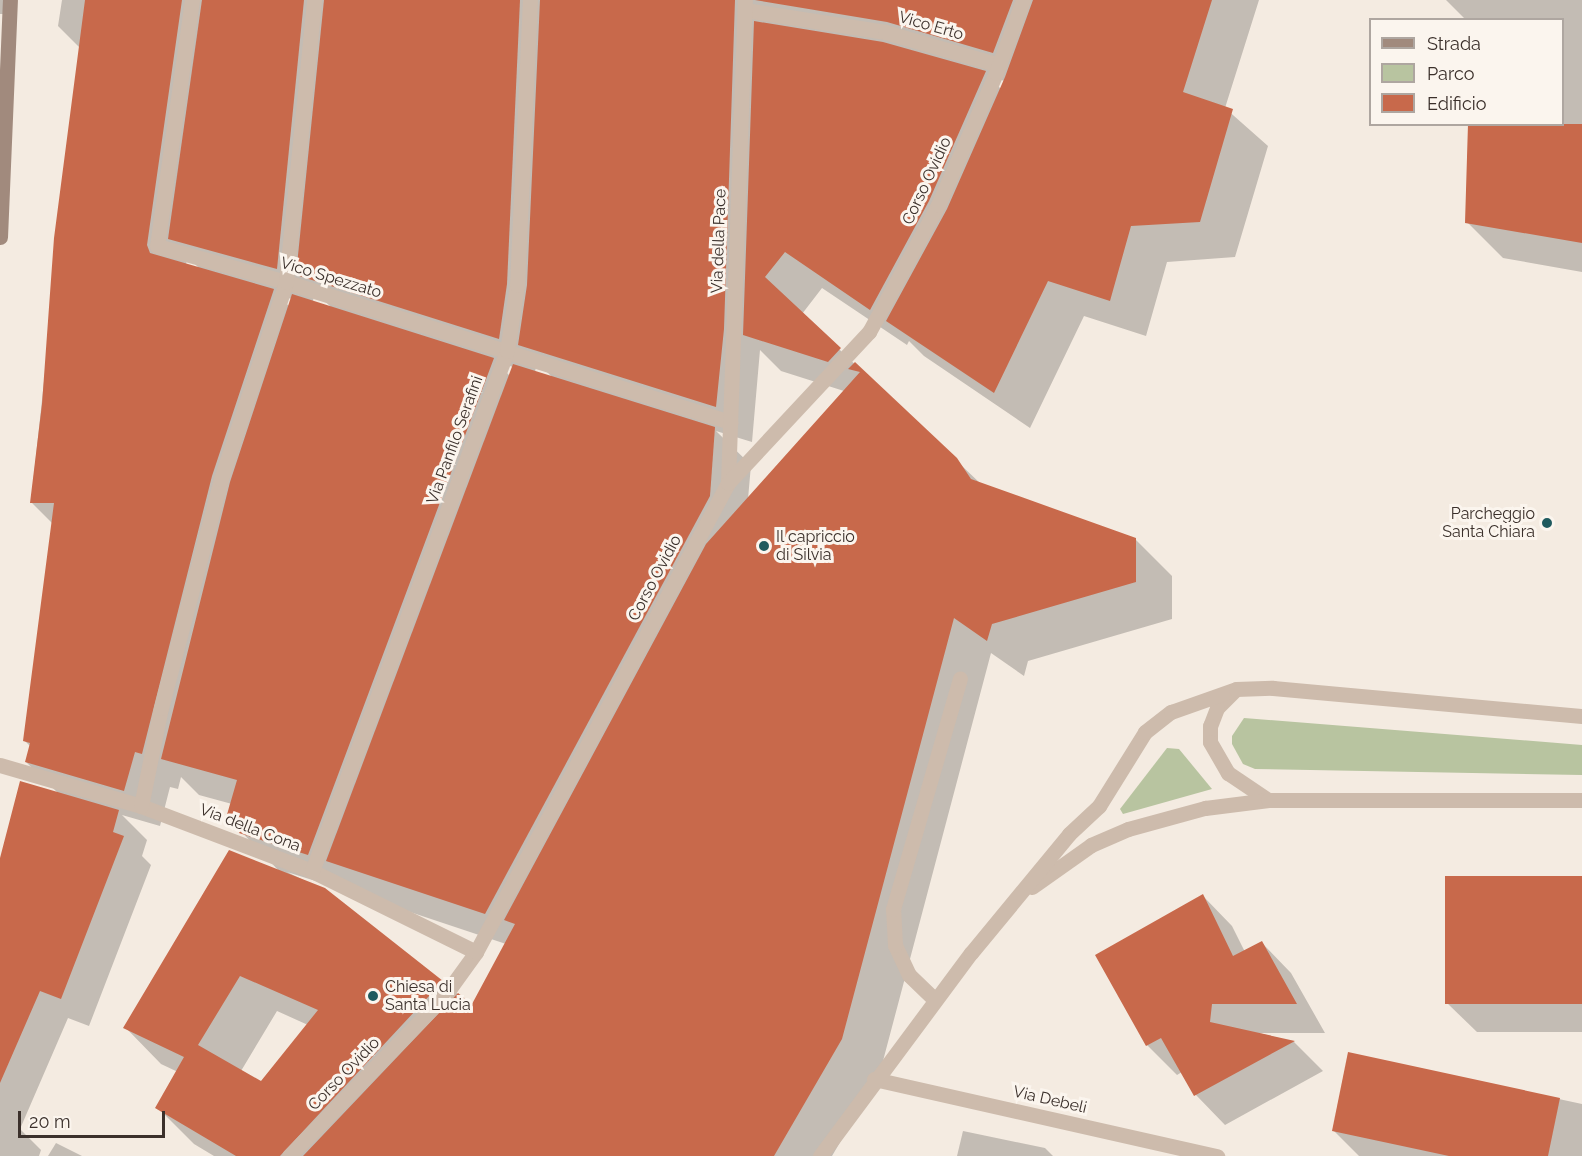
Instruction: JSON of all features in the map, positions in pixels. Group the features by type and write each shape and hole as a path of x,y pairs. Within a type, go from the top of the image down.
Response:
{"main road":[{"path":"0,237 10,0"}],"street":[{"name":"Vico Spezzato","path":"192,0 158,246 286,282 730,422"},
{"path":"141,806 161,708 221,479 286,282 314,0"},
{"name":"Via Panfilo Serafini","path":"312,871 507,351 518,285 530,0"},
{"name":"Corso Ovidio","path":"289,1156 446,995 476,952 728,483 869,332 938,205 999,65 1023,0"},
{"name":"Vico Erto","path":"745,5 885,32 999,65"},
{"name":"Via della Pace","path":"728,483 745,5"},
{"path":"935,1000 909,975 895,945 893,909 960,679"},
{"path":"820,1156 874,1078 1017,896 1099,806 1145,732 1171,712 1236,689 1321,692 1582,716"},
{"path":"1236,689 1217,708 1210,726 1210,742 1228,773 1268,800"},
{"name":"Via della Cona","path":"0,765 141,806 312,871 476,952"},
{"path":"1017,896 1091,845 1128,829 1205,808 1268,800 1582,800"},
{"name":"Via Debeli","path":"874,1078 1217,1156"}],"green space":[{"path":"1244,718 1582,745 1582,775 1255,769 1243,764 1232,744 1232,736"},
{"path":"1167,748 1179,749 1212,789 1123,814 1120,809"}],"building":[{"path":"85,0 182,0 147,245 150,253 274,289 212,476 142,754 135,752 124,791 25,762 30,743 23,741 54,503 30,503 42,404 54,238"},
{"path":"202,0 304,0 277,269 168,239"},
{"path":"324,0 520,0 507,284 499,339 296,275"},
{"path":"540,0 735,0 724,329 716,407 518,345 527,285"},
{"path":"755,0 1013,0 993,53 887,22"},
{"path":"1033,0 1212,0 1183,92 1233,109 1200,222 1131,226 1110,301 1048,281 994,393 886,321 947,209 1005,77"},
{"path":"754,21 883,42 986,71 929,201 870,310 785,252 765,277 841,348 828,362 743,335"},
{"path":"1582,124 1582,243 1465,223 1468,126"},
{"path":"292,294 494,358 308,855 239,833 243,826 226,818 237,780 161,759 230,482"},
{"path":"855,362 957,458 971,479 1136,538 1136,582 992,624 987,641 954,618 842,1039 774,1156 303,1156 458,993 472,1004 515,924 504,920 706,544 860,372 848,369"},
{"path":"513,364 715,427 710,496 485,914 326,861"},
{"path":"20,781 119,810 113,832 124,836 61,999 40,991 0,1083 0,858"},
{"path":"229,850 325,888 443,981 280,1156 236,1156 155,1108 184,1057 123,1028","holes":["240,976 318,1010 261,1081 198,1045"]},
{"path":"1445,876 1582,876 1582,1004 1445,1004"},
{"path":"1203,894 1233,956 1262,941 1297,1004 1212,1004 1210,1022 1295,1041 1194,1096 1161,1038 1146,1046 1095,955"},
{"path":"1348,1052 1560,1098 1548,1156 1449,1156 1332,1131"}],"place":[{"name":"Parcheggio Santa Chiara","path":"1547,523"},
{"name":"Il capriccio di Silvia","path":"764,546"},
{"name":"Chiesa di Santa Lucia","path":"373,996"}]}
